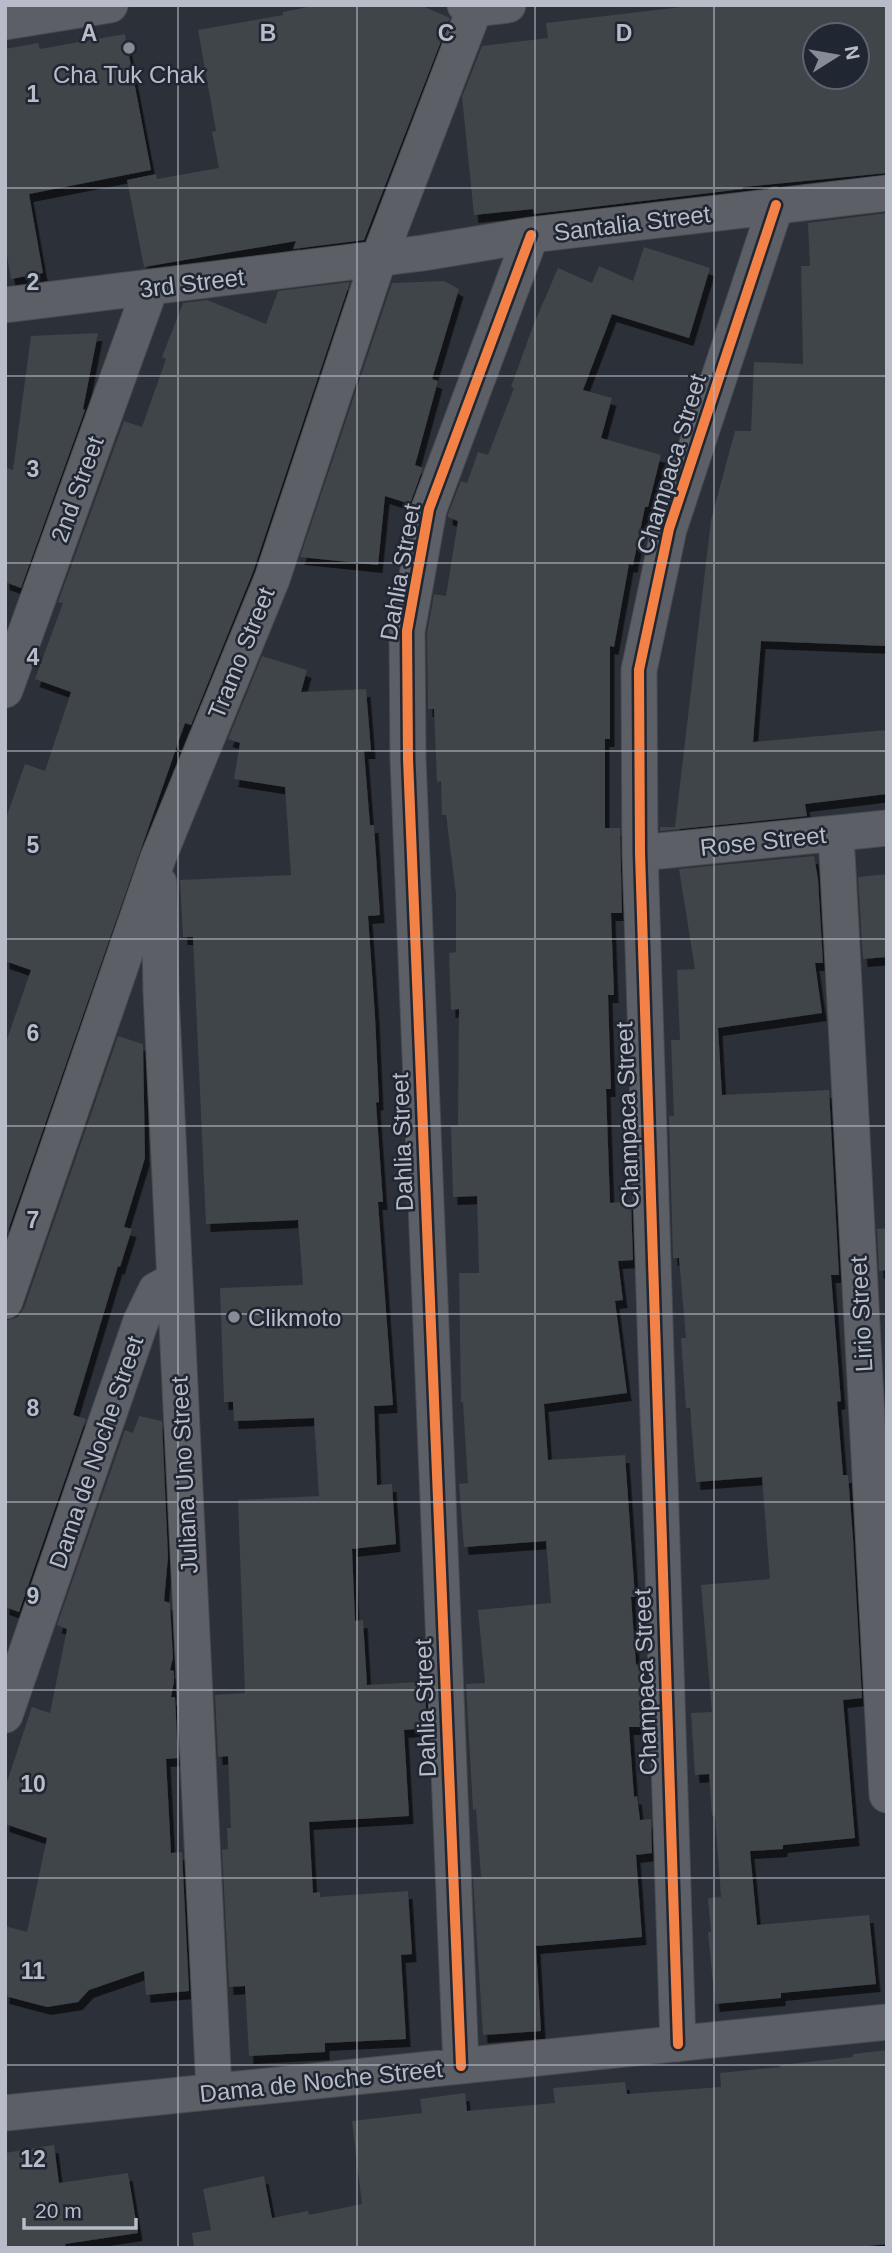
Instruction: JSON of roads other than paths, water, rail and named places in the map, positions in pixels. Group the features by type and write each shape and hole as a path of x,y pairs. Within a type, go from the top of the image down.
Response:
{"street":[{"path":"5,22 110,5"},
{"name":"Tramo Street","path":"5,1301 158,858 272,579 379,258 481,6"},
{"name":"Santalia Street","path":"379,258 531,235 887,192"},
{"name":"Champaca Street","path":"678,2044 640,853 639,670 669,529 776,205"},
{"name":"Dahlia Street","path":"461,2066 409,787 407,631 429,509 531,235"},
{"name":"3rd Street","path":"5,305 379,258"},
{"name":"2nd Street","path":"5,690 149,289"},
{"name":"Rose Street","path":"640,853 887,828"},
{"name":"Lirio Street","path":"836,834 887,1795"},
{"name":"Juliana Uno Street","path":"158,858 162,1006 214,2091"},
{"name":"Dama de Noche Street","path":"5,1715 141,1321 156,1290 175,1280"},
{"name":"Dama de Noche Street","path":"5,2113 887,2022"}],"place":[{"name":"Cha Tuk Chak","path":"129,48"},
{"name":"Clikmoto","path":"234,1317"}]}
